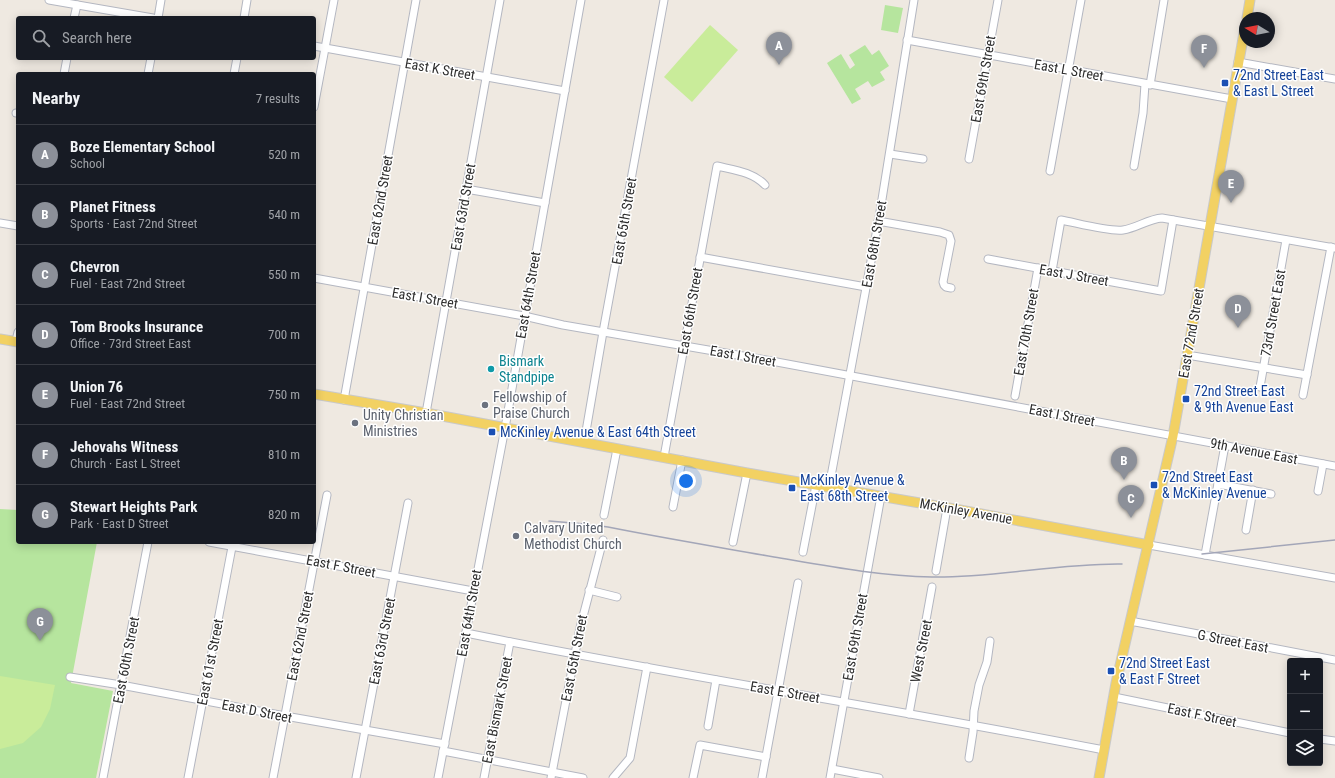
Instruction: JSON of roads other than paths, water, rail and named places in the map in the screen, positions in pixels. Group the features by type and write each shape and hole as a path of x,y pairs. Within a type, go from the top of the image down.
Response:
{"main road":[{"path":"1248,12 1250,0"},
{"name":"East 72nd Street","path":"1101,778 1104,750 1130,621 1173,436 1241,48"},
{"path":"0,339 16,342"},
{"name":"McKinley Avenue","path":"316,394 426,413 747,473 1148,545"}],"street":[{"path":"49,0 141,16"},
{"path":"158,16 162,0"},
{"path":"244,16 247,0"},
{"path":"316,95 334,0"},
{"name":"East 62nd Street","path":"344,400 416,0"},
{"name":"East 63rd Street","path":"426,413 500,0"},
{"name":"East 64th Street","path":"438,778 505,428 582,0"},
{"name":"East 65th Street","path":"584,443 664,0"},
{"name":"East 68th Street","path":"829,487 890,154 914,0"},
{"name":"East 69th Street","path":"969,159 998,0"},
{"path":"1050,171 1081,0"},
{"path":"1134,166 1164,0"},
{"path":"74,16 77,5"},
{"name":"East L Street","path":"907,40 1232,99"},
{"name":"East K Street","path":"316,46 565,91"},
{"path":"64,72 67,60"},
{"path":"148,72 151,60"},
{"path":"234,72 237,60"},
{"path":"1238,62 1335,79"},
{"path":"890,154 923,159"},
{"name":"East 66th Street","path":"664,457 717,166 751,175 765,185"},
{"path":"466,189 545,203"},
{"path":"1052,271 1061,220 1117,230 1128,229 1162,218 1333,248 1303,395"},
{"name":"East J Street","path":"988,259 1161,291 1173,220"},
{"path":"878,221 940,232 949,235 951,241 943,282 946,287 951,288"},
{"path":"0,223 16,226"},
{"name":"73rd Street East","path":"1260,387 1286,240"},
{"path":"700,257 866,287"},
{"name":"East 70th Street","path":"1015,396 1038,268"},
{"name":"East I Street","path":"316,278 1173,436"},
{"path":"1187,355 1307,376"},
{"name":"9th Avenue East","path":"1173,436 1335,466"},
{"path":"1205,555 1225,445"},
{"path":"604,515 617,449"},
{"path":"673,506 682,460"},
{"path":"1318,491 1323,464"},
{"path":"733,542 747,473"},
{"path":"1218,484 1271,494"},
{"path":"803,552 816,485"},
{"path":"1246,530 1253,490"},
{"name":"East 62nd Street","path":"273,778 327,495"},
{"name":"East 69th Street","path":"830,778 881,496"},
{"name":"East 63rd Street","path":"356,778 408,503"},
{"path":"936,571 947,508"},
{"name":"East 65th Street","path":"551,775 580,628 603,540"},
{"name":"East 60th Street","path":"103,778 148,544"},
{"name":"East F Street","path":"218,544 474,591"},
{"name":"McKinley Avenue","path":"1148,545 1335,578"},
{"name":"East 61st Street","path":"188,778 232,547"},
{"path":"762,778 798,583"},
{"name":"West Street","path":"909,714 932,587"},
{"path":"590,590 617,597"},
{"name":"G Street East","path":"1130,621 1335,660"},
{"name":"East E Street","path":"466,633 575,655 972,725 1104,750"},
{"path":"969,758 973,732 972,725 979,685 987,662 990,641"},
{"name":"East Bismark Street","path":"484,778 510,642"},
{"path":"613,778 630,758 648,667"},
{"name":"East D Street","path":"70,677 365,730 551,775 583,778"},
{"path":"708,726 716,680"},
{"name":"East F Street","path":"1114,697 1287,732"},
{"path":"1323,739 1335,741"},
{"path":"693,778 700,745 766,757"},
{"path":"832,769 879,778"}],"railway":[{"path":"549,521 608,527 833,567 892,575 956,577 1098,564 1122,564"},
{"path":"1202,554 1335,540"}],"place":[{"name":"Boze Elementary School","path":"779,65"},
{"name":"Jehovahs Witness","path":"1204,68"},
{"name":"72nd Street East & East L Street","path":"1225,83"},
{"name":"Union 76","path":"1231,203"},
{"name":"Tom Brooks Insurance","path":"1238,328"},
{"name":"Bismark Standpipe","path":"491,369"},
{"name":"72nd Street East & 9th Avenue East","path":"1186,399"},
{"name":"Fellowship of Praise Church","path":"485,405"},
{"name":"Unity Christian Ministries","path":"355,423"},
{"name":"McKinley Avenue & East 64th Street","path":"492,432"},
{"name":"Planet Fitness","path":"1124,480"},
{"name":"72nd Street East & McKinley Avenue","path":"1154,485"},
{"name":"McKinley Avenue & East 68th Street","path":"792,488"},
{"name":"Chevron","path":"1131,518"},
{"name":"Calvary United Methodist Church","path":"516,536"},
{"name":"Stewart Heights Park","path":"40,641"},
{"name":"72nd Street East & East F Street","path":"1111,671"}]}
